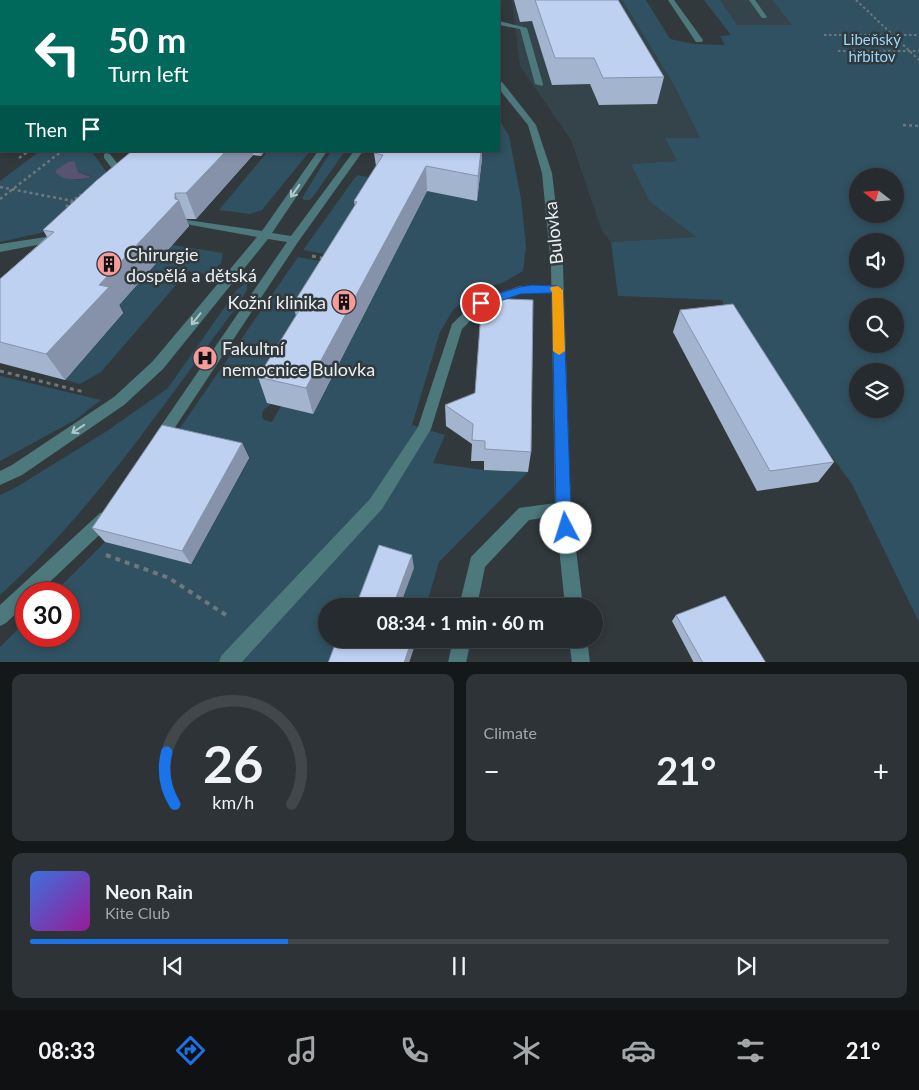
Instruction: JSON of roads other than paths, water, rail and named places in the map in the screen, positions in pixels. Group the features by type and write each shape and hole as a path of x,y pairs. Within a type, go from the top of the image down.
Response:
{"street":[{"path":"671,0 699,40"},
{"path":"752,0 764,16"},
{"path":"500,23 524,28 539,84"},
{"name":"Bulovka","path":"500,85 532,125 547,173 557,266 564,509 573,598"},
{"path":"0,478 17,470 119,401 158,365 264,236 323,152"},
{"path":"150,453 294,240 358,152"},
{"path":"103,200 129,177 107,156"},
{"path":"48,250 90,211"},
{"path":"190,222 294,240"},
{"path":"0,248 62,237"},
{"path":"228,662 376,504 424,429 456,327 481,303 520,290 558,290"},
{"path":"470,598 478,563 525,513 564,509"},
{"path":"0,617 78,545 111,511"},
{"path":"456,662 460,648"},
{"path":"579,648 581,662"}],"place":[{"name":"Chirurgie dospělá a dětská","path":"109,264"},
{"name":"Kožní klinika","path":"344,302"},
{"name":"Fakultní nemocnice Bulovka","path":"205,358"}],"park label":[{"name":"Libeňský hřbitov","path":"872,48"}]}
